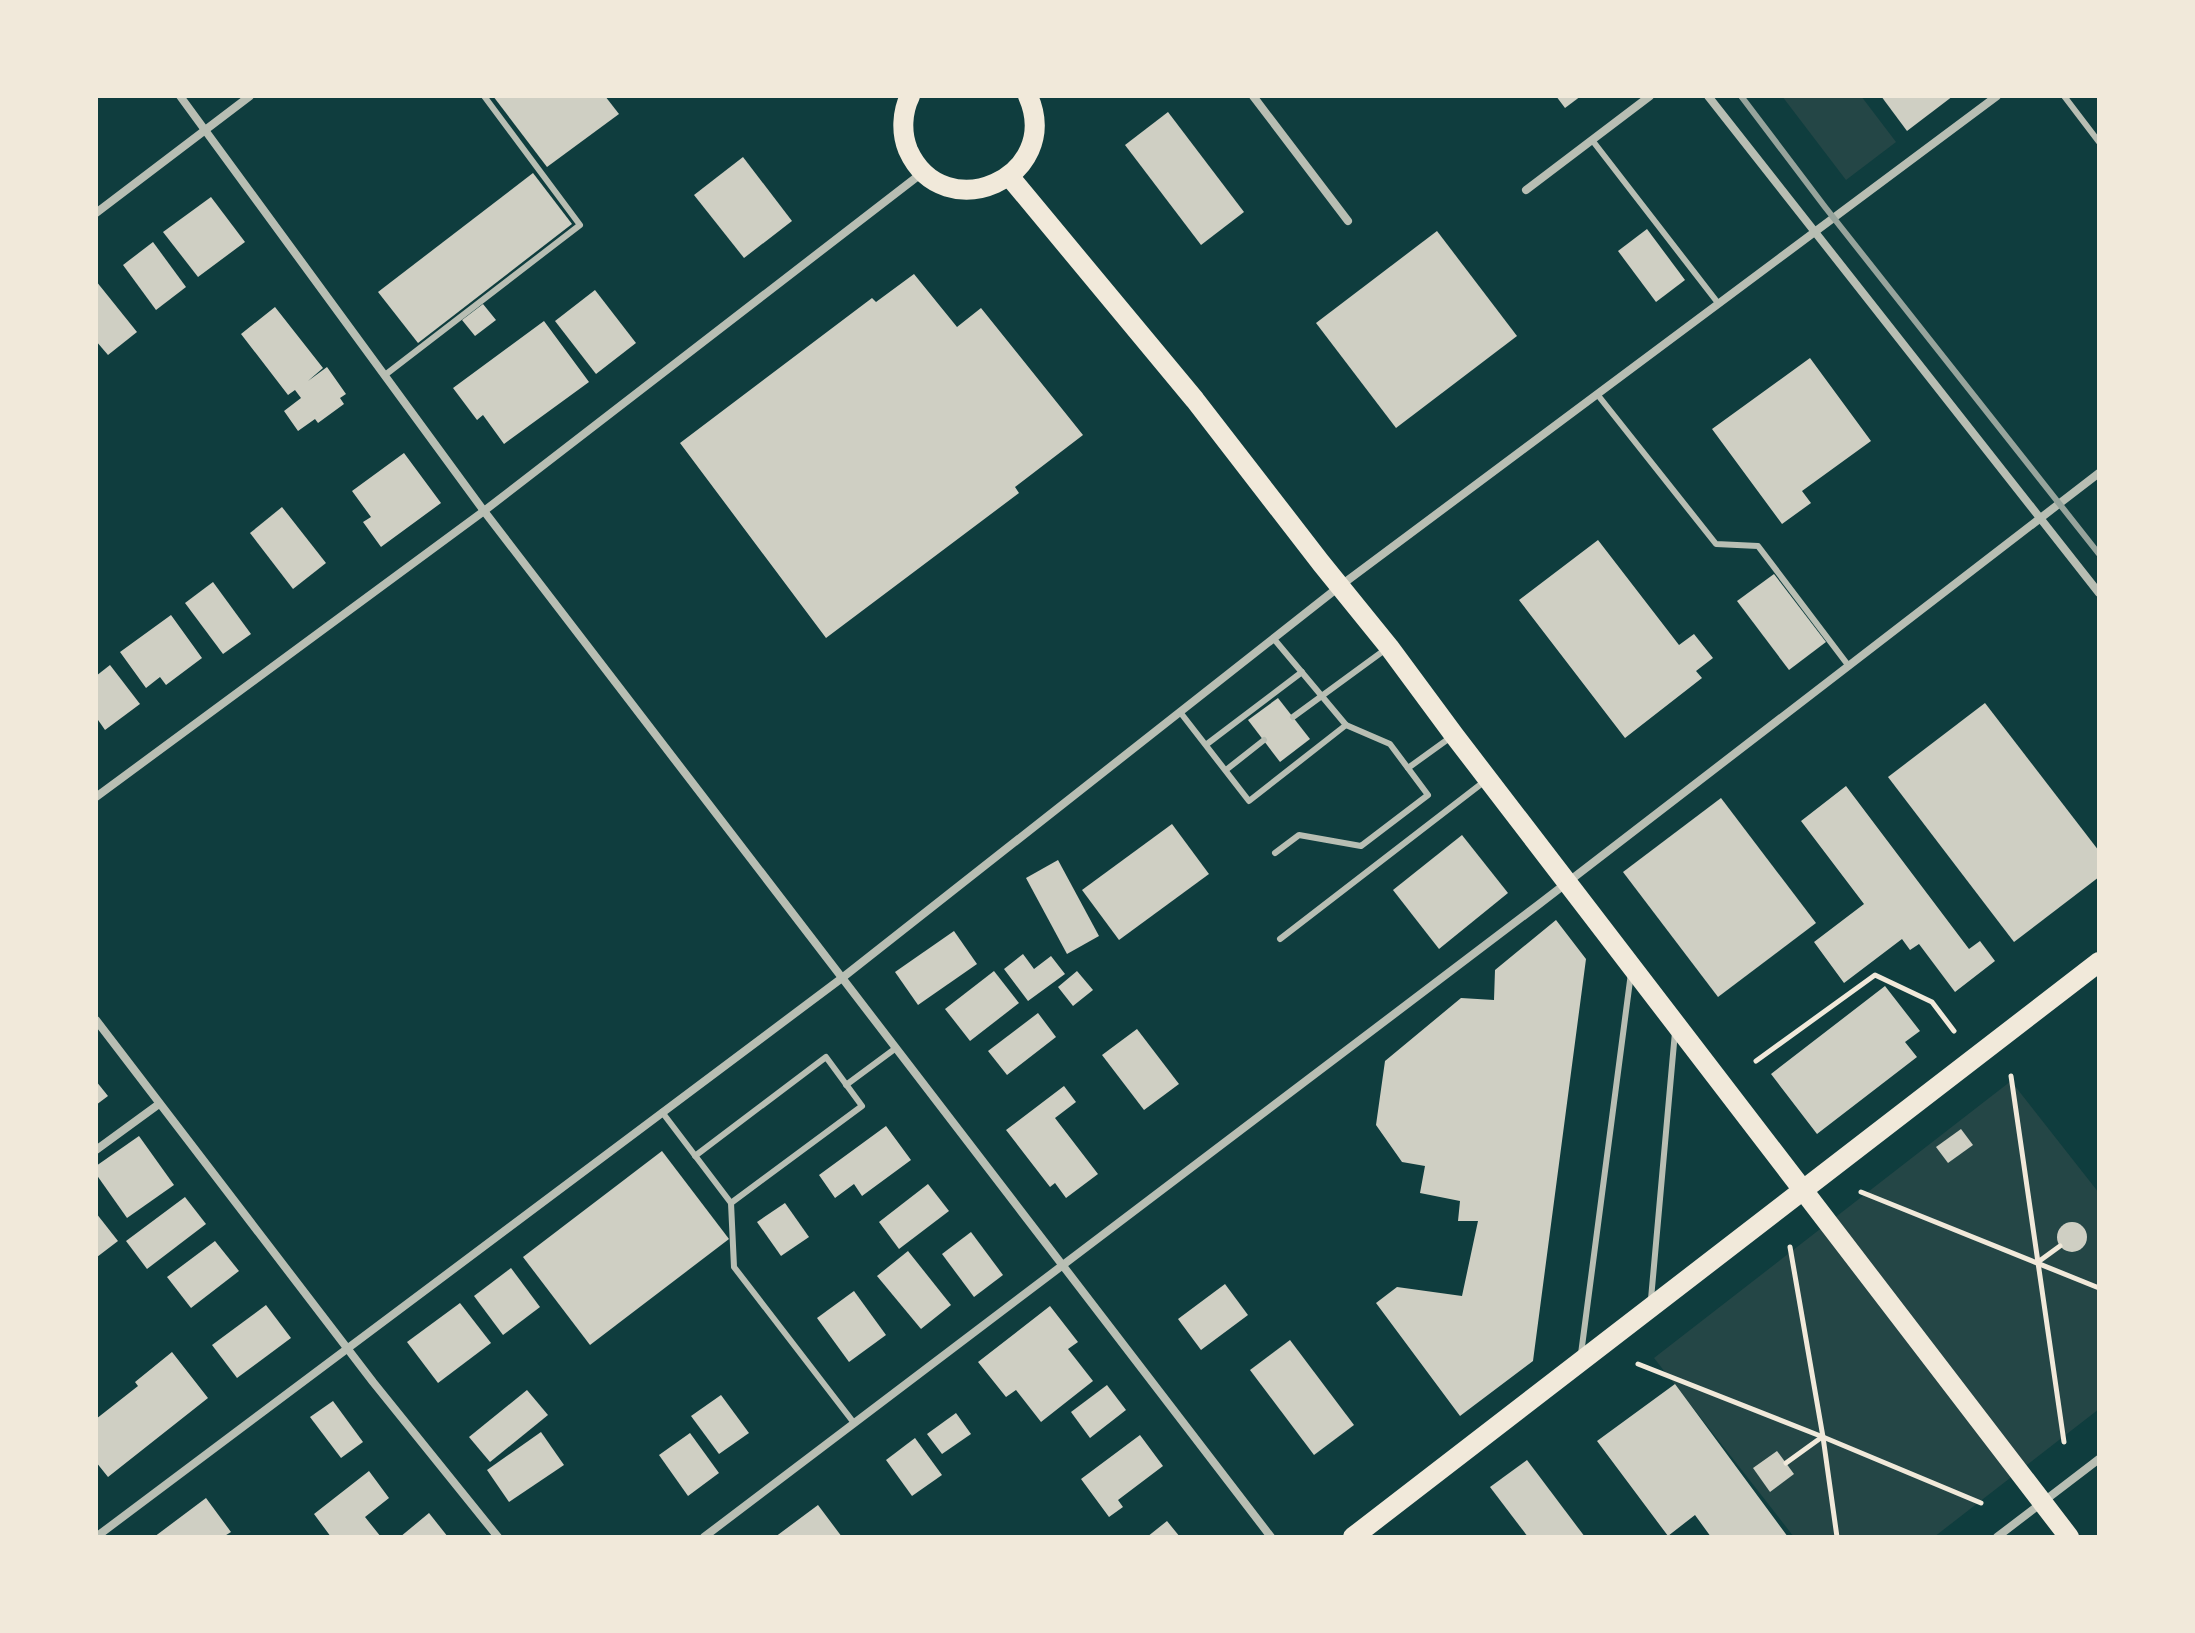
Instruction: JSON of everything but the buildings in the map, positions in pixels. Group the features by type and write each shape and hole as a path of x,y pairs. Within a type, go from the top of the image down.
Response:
{"main road":[{"path":"906,97 903,131 907,146 923,172 950,188 965,190 996,184 1009,176 1029,152 1035,121 1028,96"},
{"path":"1009,176 1195,400 1389,647 2069,1537"},
{"path":"1353,1537 2099,962"}],"street":[{"path":"180,96 484,511 1271,1537"},
{"path":"96,213 250,96"},
{"path":"1253,96 1348,221"},
{"path":"1526,190 1650,96"},
{"path":"1708,96 2099,593"},
{"path":"96,1537 842,978 1340,586 1997,96"},
{"path":"96,797 484,511 923,172"},
{"path":"704,1537 1567,882 2040,517 2098,476"},
{"path":"96,1020 498,1537"},
{"path":"96,1150 159,1104"},
{"path":"1997,1537 2099,1459"}],"lane":[{"path":"385,375 580,225 484,96"},
{"path":"2064,96 2099,142"},
{"path":"1592,140 1718,303"},
{"path":"1597,394 1716,544 1758,546 1848,665"},
{"path":"1274,639 1346,725 1390,744 1428,795 1361,846 1299,835 1275,853"},
{"path":"1293,717 1389,647"},
{"path":"1207,744 1302,672"},
{"path":"1180,712 1249,801 1346,725"},
{"path":"1408,768 1454,735"},
{"path":"1226,770 1264,740"},
{"path":"1280,939 1488,779"},
{"path":"1580,1362 1632,967"},
{"path":"1651,1307 1676,1024"},
{"path":"846,1085 896,1048"},
{"path":"695,1156 826,1057 862,1106 731,1203"},
{"path":"662,1112 731,1203 734,1267 854,1423"}],"path":[{"path":"1756,1061 1875,975 1932,1002 1954,1031"},
{"path":"2011,1076 2064,1442"},
{"path":"1861,1192 2099,1288"},
{"path":"2037,1263 2060,1246"},
{"path":"1790,1247 1837,1537"},
{"path":"1638,1364 1981,1503"},
{"path":"1786,1463 1823,1437"}],"shaded area":[{"path":"1782,96 1861,96 1896,142 1846,180"},
{"path":"2011,1081 2099,1193 2099,1409 1934,1537 1794,1537 1654,1358"}],"railway":[{"path":"1741,96 2099,554"}]}
